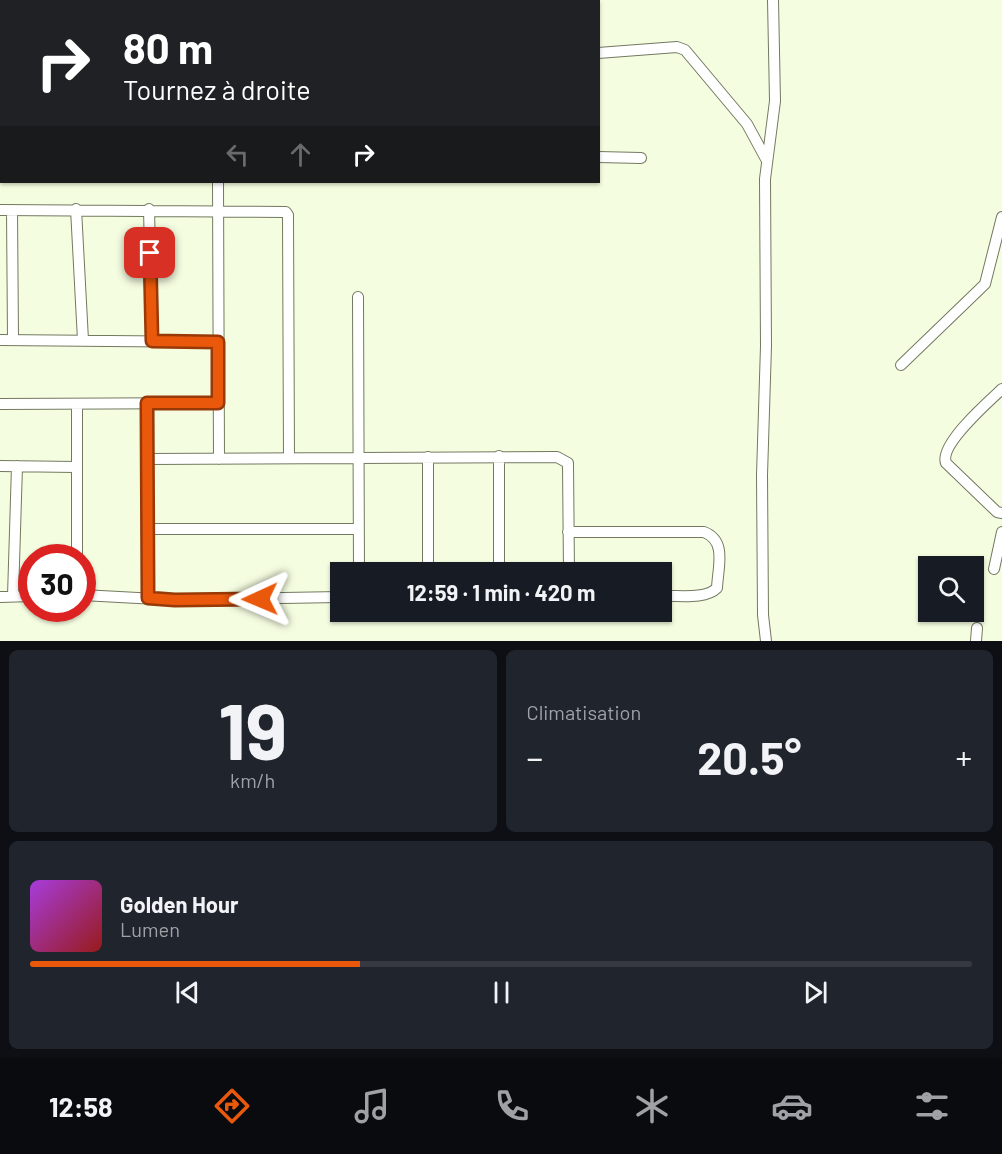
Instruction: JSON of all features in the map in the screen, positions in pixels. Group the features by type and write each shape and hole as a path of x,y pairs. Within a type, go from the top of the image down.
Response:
{"street":[{"path":"766,641 763,615 762,475 766,345 766,159 775,101 772,0"},
{"path":"600,53 677,47 685,50 747,124 766,159"},
{"path":"600,157 641,158"},
{"path":"218,183 220,210 219,459"},
{"path":"76,209 83,340"},
{"path":"149,209 152,341"},
{"path":"13,339 6,210 282,211 288,215 289,458"},
{"path":"901,365 984,285 1002,217"},
{"path":"358,297 359,562"},
{"path":"0,340 218,342"},
{"path":"1002,389 968,422 945,450 944,457 946,463 997,512 1002,513"},
{"path":"147,403 148,598"},
{"path":"0,404 218,403"},
{"path":"77,404 77,544"},
{"path":"499,456 499,562"},
{"path":"428,457 428,562"},
{"path":"147,459 557,457 568,463 569,562"},
{"path":"0,466 76,467"},
{"path":"13,596 17,466"},
{"path":"147,528 358,529"},
{"path":"568,532 704,532 714,536 719,543 717,588 712,593 672,596"},
{"path":"994,569 1002,532"},
{"path":"0,597 18,596"},
{"path":"96,596 175,600 330,597"},
{"path":"976,641 977,628"}],"route":[{"path":"150,253 152,341 218,342 218,403 147,403 148,598 260,599"}]}
